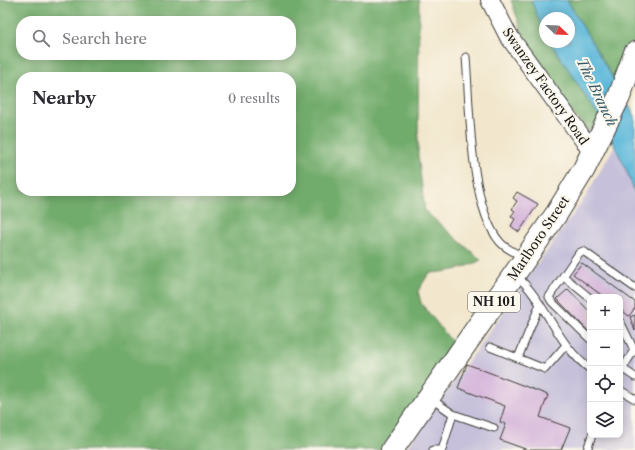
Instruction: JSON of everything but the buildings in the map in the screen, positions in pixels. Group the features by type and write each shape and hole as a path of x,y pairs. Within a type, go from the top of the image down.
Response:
{"highway":[{"name":"Marlboro Street","path":"392,450 557,213 584,169 619,96 635,53"}],"street":[{"name":"Swanzey Factory Road","path":"490,0 508,35 592,150"}],"lane":[{"path":"466,57 476,182 490,225 501,243 519,266 530,289 574,357 587,367"},
{"path":"587,336 550,299 550,295 579,253 582,251 635,288"},
{"path":"563,276 587,296"},
{"path":"518,358 540,304"},
{"path":"623,327 634,350 623,367"},
{"path":"490,347 545,369 566,345"},
{"path":"623,371 635,377"},
{"path":"623,392 635,399"},
{"path":"428,397 452,414 494,428"},
{"path":"442,450 452,414"},
{"path":"586,450 591,438"},
{"path":"433,450 438,450"}],"shaded area":[{"path":"615,145 625,164 635,193 635,450 405,450 586,196"}],"green space":[{"path":"0,0 419,0 418,155 425,211 481,260 456,270 429,273 418,291 421,303 452,342 418,400 380,450 0,450"},
{"path":"511,0 531,0 539,20 539,48 554,48 603,123 599,131 588,131 570,110 524,37"},
{"path":"567,0 635,0 635,39 618,86 575,12"}],"water":[{"path":"531,0 567,0 574,12 539,12 539,20"},
{"name":"The Branch","path":"575,14 635,116 635,193 618,153 586,96 554,48 575,48"}]}
